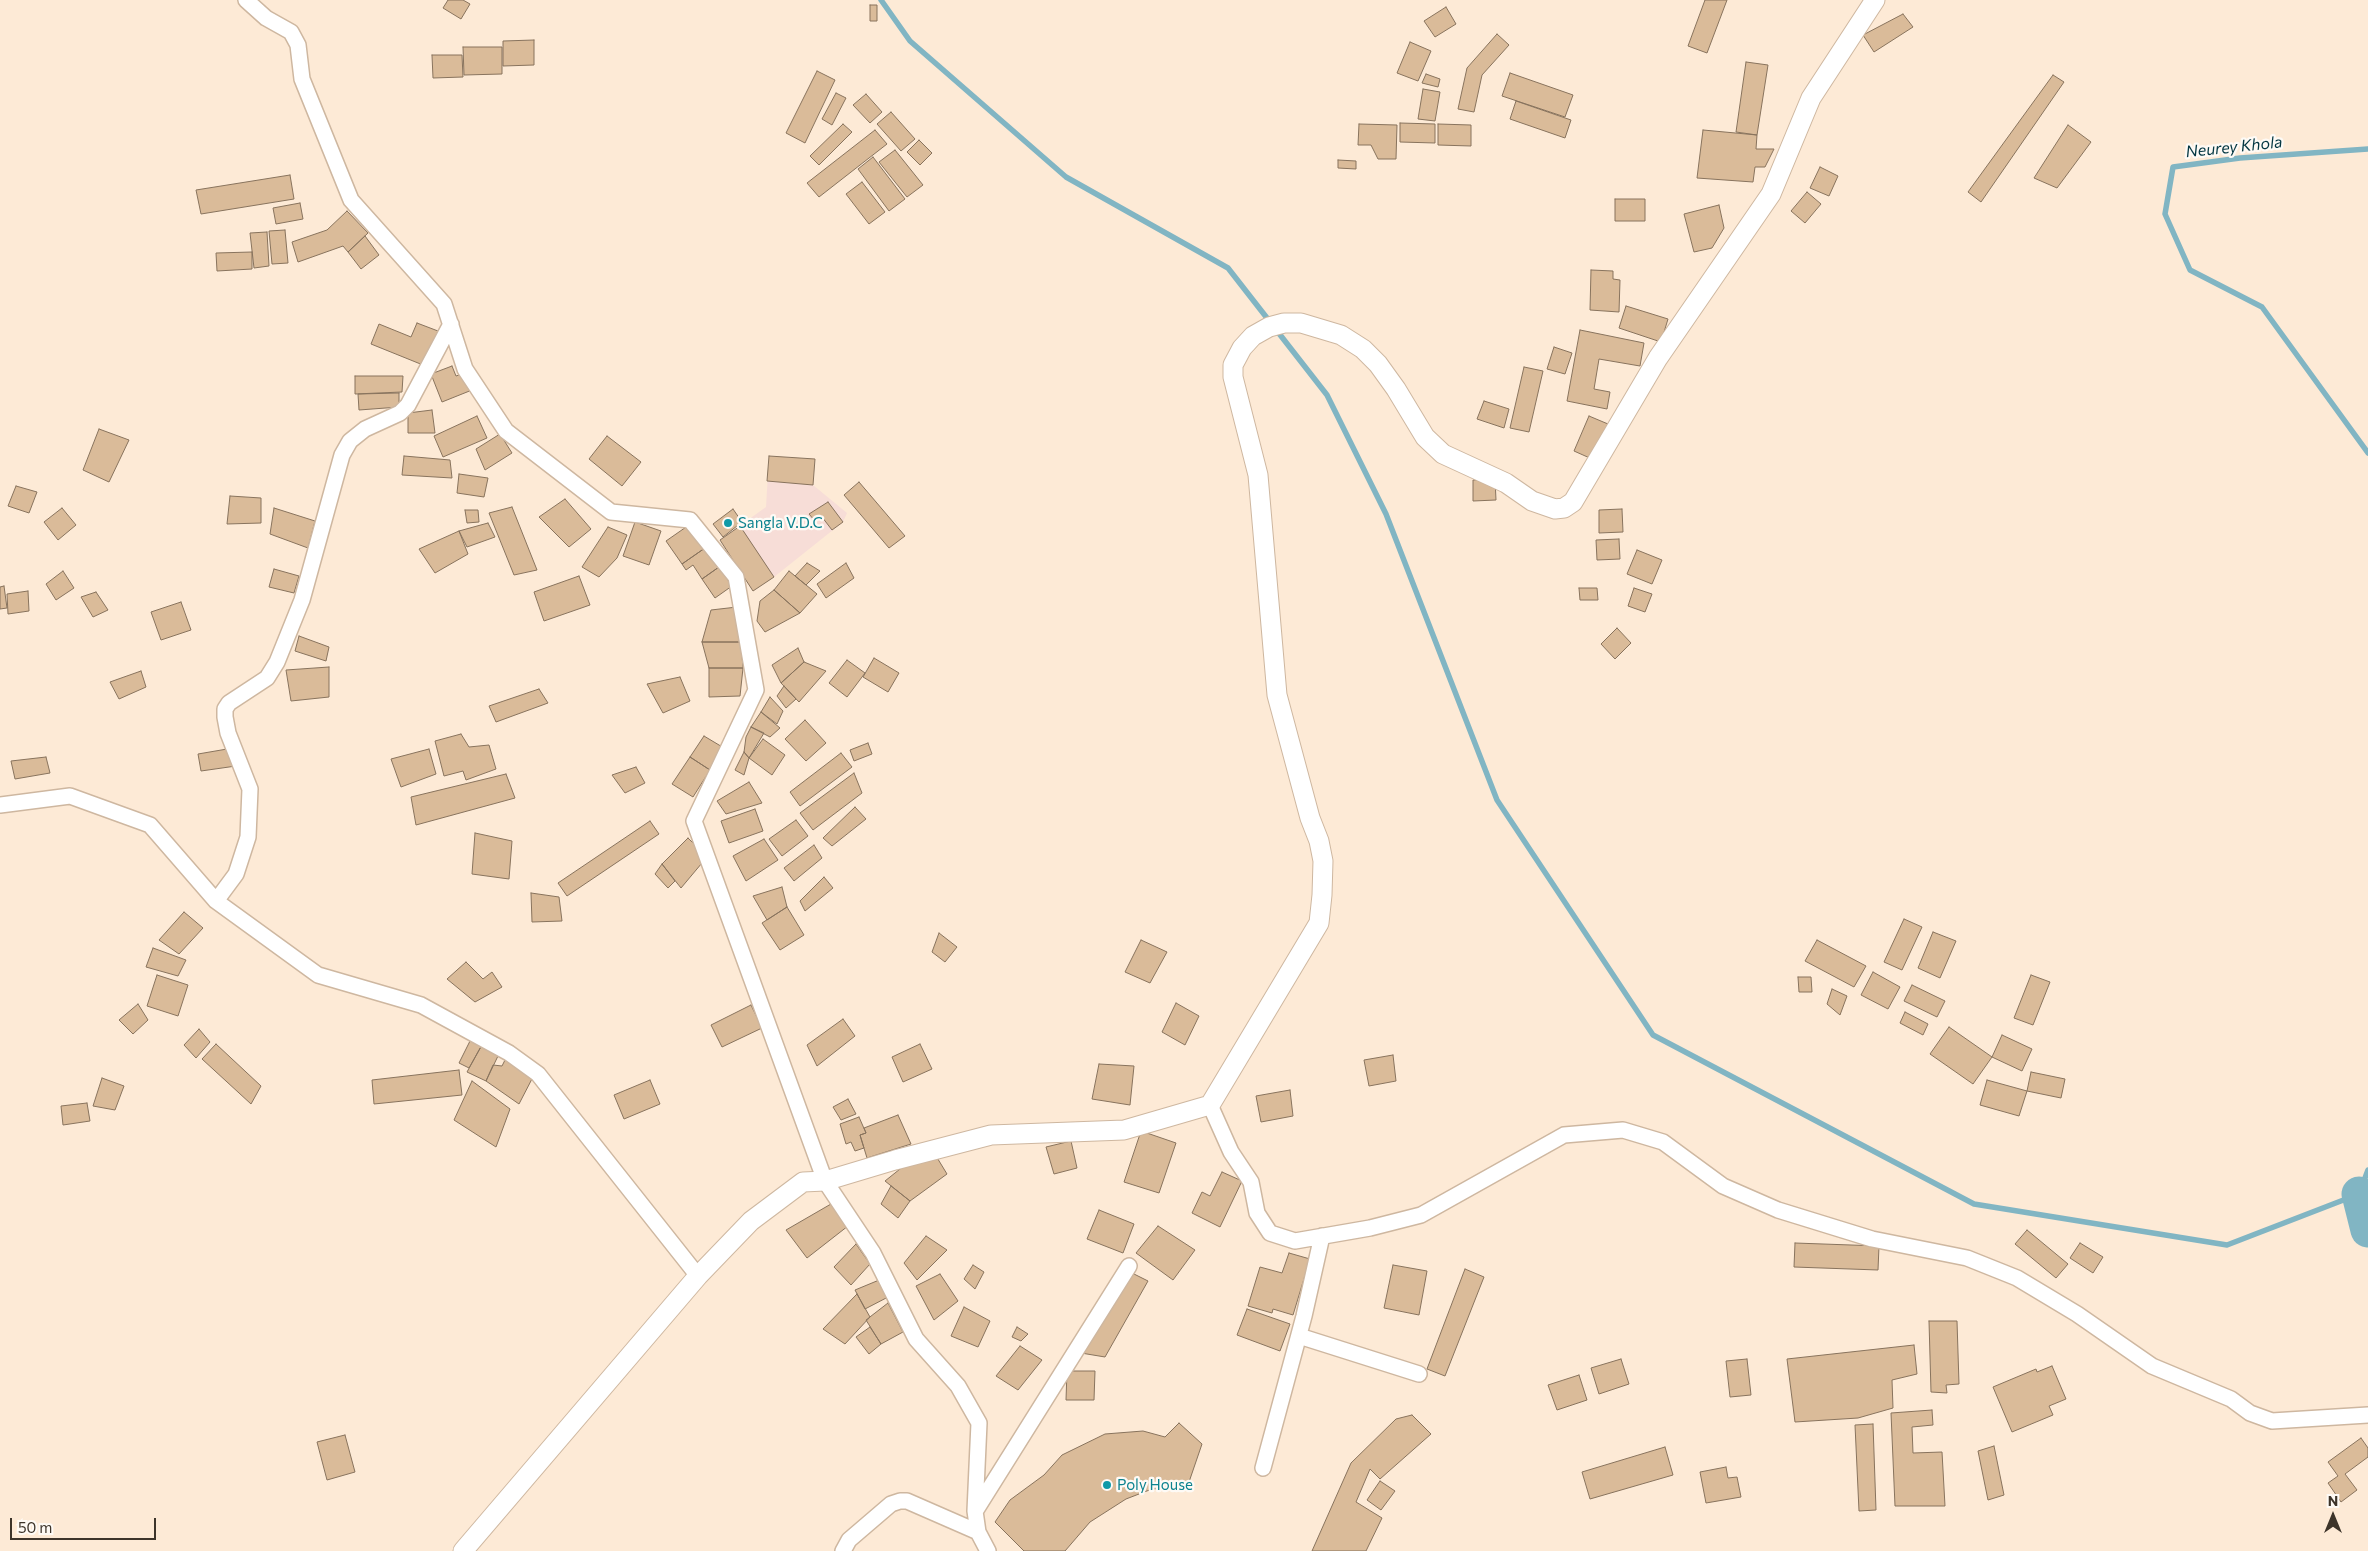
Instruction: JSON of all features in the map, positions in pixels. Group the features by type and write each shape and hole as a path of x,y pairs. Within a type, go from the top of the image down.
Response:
{"street":[{"path":"246,0 266,18 291,32 298,45 302,79 351,200 444,304 465,369 506,431 611,512 690,520 736,578 756,690 694,821 825,1181 873,1253 916,1340 958,1386 979,1423 975,1511 978,1532 988,1551"},
{"path":"462,1551 698,1276 751,1222 803,1182 825,1181 991,1135 1124,1130 1210,1105 1319,923 1322,895 1323,861 1319,841 1310,818 1277,695 1258,475 1233,377 1233,365 1242,348 1253,336 1269,327 1284,323 1301,323 1341,335 1363,349 1378,364 1396,389 1425,437 1443,454 1506,482 1532,501 1555,509 1564,508 1573,502 1658,358 1771,194 1811,98 1874,0"},
{"path":"216,901 236,874 248,837 250,789 228,733 224,716 225,709 229,703 267,678 277,662 302,600 342,455 350,441 365,429 400,413 408,405 450,324"},
{"path":"0,805 70,796 150,825 216,901 318,976 420,1005 509,1053 538,1074 698,1276"},
{"path":"1210,1105 1231,1152 1251,1182 1257,1213 1270,1233 1294,1241 1370,1228 1421,1215 1564,1135 1623,1130 1663,1142 1723,1186 1778,1210 1872,1239 1967,1258 2017,1278 2077,1314 2152,1366 2231,1399 2250,1413 2272,1420 2368,1415"},
{"path":"1262,1468 1298,1336 1322,1236"},
{"path":"975,1511 1129,1266"},
{"path":"1298,1336 1419,1374"},
{"path":"843,1551 849,1540 891,1504 900,1501 907,1501 978,1532"}],"shaded area":[{"path":"769,456 815,459 813,485 847,513 843,522 774,577 753,591 720,540 766,507"}],"building":[{"path":"448,0 463,0 470,4 461,19 443,8"},
{"path":"1705,0 1727,0 1707,53 1688,46"},
{"path":"870,5 877,5 877,21 870,21"},
{"path":"1446,7 1456,24 1435,37 1424,21"},
{"path":"1903,14 1913,27 1874,52 1863,35"},
{"path":"1497,34 1509,45 1482,75 1474,112 1458,109 1467,68"},
{"path":"534,40 534,65 503,66 503,41"},
{"path":"1410,42 1431,51 1418,81 1397,73"},
{"path":"463,47 502,47 502,74 464,75"},
{"path":"432,55 462,55 463,77 433,78"},
{"path":"1746,62 1768,65 1757,135 1736,132"},
{"path":"817,71 835,80 805,143 786,133"},
{"path":"1510,73 1573,95 1565,117 1502,96"},
{"path":"1426,74 1440,79 1438,87 1422,83"},
{"path":"2053,75 2064,82 1981,202 1968,192"},
{"path":"1423,89 1440,92 1435,121 1418,119"},
{"path":"836,93 846,98 832,125 822,119"},
{"path":"866,94 882,112 870,123 853,105"},
{"path":"1516,101 1571,120 1565,138 1510,119"},
{"path":"891,112 915,139 901,151 877,124"},
{"path":"1400,123 1435,124 1435,143 1400,142"},
{"path":"843,124 852,132 819,165 810,156"},
{"path":"1359,124 1397,125 1396,159 1378,159 1371,145 1358,145"},
{"path":"1438,124 1471,125 1471,146 1438,145"},
{"path":"2068,125 2091,142 2057,188 2034,178"},
{"path":"875,130 887,144 819,197 807,183"},
{"path":"1703,130 1757,135 1756,149 1774,149 1765,167 1755,167 1753,182 1697,178"},
{"path":"919,140 932,153 920,165 907,152"},
{"path":"895,150 923,185 907,197 879,162"},
{"path":"873,157 905,199 889,211 858,169"},
{"path":"1338,160 1356,161 1356,169 1338,168"},
{"path":"1820,167 1838,176 1829,196 1810,188"},
{"path":"290,175 294,199 201,214 196,190"},
{"path":"862,182 885,212 869,224 846,194"},
{"path":"1807,192 1821,204 1805,223 1791,211"},
{"path":"1615,199 1645,199 1645,221 1615,221"},
{"path":"300,203 303,219 276,224 273,208"},
{"path":"1719,205 1724,228 1712,248 1694,252 1684,214"},
{"path":"347,211 368,233 348,252 343,246 298,262 292,242 327,230"},
{"path":"285,230 288,263 272,264 269,231"},
{"path":"267,232 269,266 254,268 250,233"},
{"path":"365,236 379,255 361,269 348,252"},
{"path":"252,252 252,269 217,271 216,253"},
{"path":"1591,270 1613,271 1613,279 1620,280 1619,312 1590,310"},
{"path":"1626,306 1668,319 1661,342 1619,328"},
{"path":"417,323 438,331 423,365 371,344 379,324 411,337"},
{"path":"1580,330 1644,343 1640,366 1599,359 1594,389 1610,392 1607,409 1567,401"},
{"path":"1554,347 1572,353 1565,374 1547,369"},
{"path":"452,366 456,376 465,373 472,390 442,402 431,374"},
{"path":"1524,367 1543,371 1529,432 1510,428"},
{"path":"355,376 403,376 402,392 355,394"},
{"path":"399,393 399,407 359,410 358,394"},
{"path":"1484,401 1509,409 1504,428 1477,419"},
{"path":"432,410 435,433 408,433 408,413"},
{"path":"477,416 487,438 443,457 434,436"},
{"path":"1589,416 1608,424 1592,459 1574,451"},
{"path":"99,429 129,440 109,482 83,470"},
{"path":"500,434 512,453 485,470 476,449"},
{"path":"607,436 641,462 622,486 589,459"},
{"path":"404,456 450,460 452,478 402,475"},
{"path":"769,456 815,459 813,485 767,481"},
{"path":"459,474 488,478 484,497 457,493"},
{"path":"1495,479 1496,500 1473,501 1473,480"},
{"path":"859,482 905,536 889,548 844,495"},
{"path":"16,486 37,492 29,513 8,506"},
{"path":"230,496 261,498 261,523 227,524"},
{"path":"565,499 591,529 569,547 539,517"},
{"path":"828,502 843,522 832,530 822,517 815,521 809,514"},
{"path":"512,507 537,570 514,575 489,513"},
{"path":"62,508 76,525 58,540 44,522"},
{"path":"274,508 315,521 308,548 270,534"},
{"name":"Sangla V.D.C","path":"733,509 742,522 723,537 713,524"},
{"path":"1622,509 1623,532 1599,533 1599,510"},
{"path":"465,510 478,510 479,522 467,523"},
{"path":"635,522 661,531 649,565 623,556"},
{"path":"488,523 495,537 467,547 459,531"},
{"path":"689,525 705,548 682,564 666,541"},
{"path":"740,526 774,577 753,591 720,540"},
{"path":"608,527 627,535 617,558 599,577 582,567"},
{"path":"459,531 468,554 435,573 419,549"},
{"path":"1619,539 1620,559 1597,560 1596,540"},
{"path":"705,548 719,567 702,579 693,565 686,570 682,564"},
{"path":"1637,550 1662,560 1652,584 1627,574"},
{"path":"807,563 820,571 806,585 795,576"},
{"path":"846,563 854,578 826,598 817,584"},
{"path":"719,567 732,586 715,598 702,579"},
{"path":"274,569 299,576 294,593 269,587"},
{"path":"63,571 74,588 56,600 46,584"},
{"path":"789,571 817,594 800,613 774,590"},
{"path":"579,576 590,605 544,621 534,592"},
{"path":"4,586 7,608 0,609 0,587"},
{"path":"1579,588 1597,588 1598,600 1580,600"},
{"path":"1634,588 1652,594 1645,612 1628,606"},
{"path":"774,590 800,613 765,632 757,621 760,601"},
{"path":"28,591 29,611 8,614 7,594"},
{"path":"96,592 108,610 93,617 81,597"},
{"path":"181,602 191,630 161,640 151,612"},
{"path":"737,607 741,642 702,642 711,610"},
{"path":"1617,628 1631,643 1615,659 1601,644"},
{"path":"299,636 329,647 326,661 295,651"},
{"path":"702,642 741,642 743,668 709,668"},
{"path":"798,648 804,662 781,683 772,665"},
{"path":"874,658 899,673 888,692 863,677"},
{"path":"847,660 865,673 847,697 829,683"},
{"path":"804,662 826,671 799,702 781,683"},
{"path":"329,667 329,697 291,701 286,670"},
{"path":"709,668 743,668 740,696 709,697"},
{"path":"141,671 146,687 119,699 110,682"},
{"path":"680,677 690,701 663,713 647,684"},
{"path":"784,686 796,699 786,708 777,696"},
{"path":"539,689 548,703 496,722 489,706"},
{"path":"770,697 783,711 777,724 761,712"},
{"path":"761,712 780,728 770,737 751,727"},
{"path":"805,720 826,743 806,761 785,739"},
{"path":"751,727 764,733 749,758 744,752 746,737"},
{"path":"461,734 469,747 489,745 496,769 466,780 463,771 444,776 435,741"},
{"path":"704,736 724,748 710,770 690,757"},
{"path":"763,739 785,755 772,775 749,758"},
{"path":"868,743 872,754 854,761 850,750"},
{"path":"233,748 236,766 201,771 198,754"},
{"path":"429,749 436,774 401,787 391,759"},
{"path":"744,752 749,758 744,775 735,770"},
{"path":"841,753 852,767 800,806 790,792"},
{"path":"46,757 50,773 15,779 11,761"},
{"path":"690,757 710,770 693,797 672,784"},
{"path":"636,767 645,783 625,793 612,775"},
{"path":"854,773 862,793 813,830 800,813"},
{"path":"506,774 515,798 416,825 411,797"},
{"path":"749,782 762,803 726,814 717,801"},
{"path":"855,807 866,819 832,846 823,838"},
{"path":"755,809 763,831 729,843 721,821"},
{"path":"796,820 808,836 782,856 769,839"},
{"path":"650,821 659,834 567,896 558,883"},
{"path":"475,833 512,841 509,879 472,874"},
{"path":"688,838 707,857 681,888 662,864"},
{"path":"764,839 778,860 746,881 733,856"},
{"path":"814,845 822,858 794,881 784,868"},
{"path":"662,864 675,881 668,888 655,874"},
{"path":"824,877 833,888 805,911 800,901"},
{"path":"782,887 787,907 767,920 753,896"},
{"path":"531,893 559,897 562,921 532,922"},
{"path":"787,907 804,935 780,950 762,923"},
{"path":"184,912 203,928 179,954 159,940"},
{"path":"1904,919 1922,927 1902,970 1884,962"},
{"path":"1933,932 1956,941 1940,978 1918,968"},
{"path":"939,933 957,947 945,962 932,952"},
{"path":"1141,940 1167,952 1150,983 1125,972"},
{"path":"1817,940 1866,966 1854,987 1805,961"},
{"path":"153,948 186,960 178,976 146,967"},
{"path":"466,962 483,979 492,972 502,987 475,1002 447,979"},
{"path":"1873,972 1900,987 1888,1009 1861,995"},
{"path":"157,975 188,985 178,1016 147,1006"},
{"path":"2031,975 2050,982 2033,1025 2014,1018"},
{"path":"1798,977 1811,977 1812,992 1799,992"},
{"path":"1912,985 1945,1001 1937,1017 1904,1001"},
{"path":"1832,989 1847,996 1840,1015 1827,1004"},
{"path":"1176,1003 1199,1016 1185,1045 1162,1032"},
{"path":"138,1004 148,1020 133,1034 119,1020"},
{"path":"751,1005 762,1028 722,1047 711,1025"},
{"path":"1905,1012 1928,1024 1923,1035 1900,1023"},
{"path":"843,1019 855,1036 817,1066 807,1045"},
{"path":"1949,1027 1992,1057 1973,1084 1930,1054"},
{"path":"199,1029 210,1042 196,1058 184,1045"},
{"path":"473,1035 483,1043 469,1068 459,1063"},
{"path":"2002,1035 2032,1049 2022,1071 1992,1057"},
{"path":"483,1043 498,1056 486,1081 467,1072"},
{"path":"216,1044 261,1086 251,1104 202,1059"},
{"path":"920,1044 932,1069 903,1082 892,1057"},
{"path":"1393,1055 1396,1081 1369,1086 1364,1060"},
{"path":"505,1060 534,1075 519,1104 486,1081 493,1065 502,1066"},
{"path":"1099,1064 1134,1066 1130,1105 1092,1099"},
{"path":"459,1070 462,1095 374,1104 372,1080"},
{"path":"2031,1072 2065,1079 2061,1098 2027,1091"},
{"path":"102,1078 124,1086 115,1110 93,1106"},
{"path":"650,1080 660,1104 624,1119 614,1095"},
{"path":"1987,1080 2027,1091 2019,1116 1980,1105"},
{"path":"472,1081 510,1109 496,1147 454,1120"},
{"path":"1290,1090 1293,1116 1261,1122 1256,1096"},
{"path":"848,1099 856,1114 841,1120 833,1107"},
{"path":"87,1103 90,1121 63,1125 61,1106"},
{"path":"898,1115 911,1144 867,1158 860,1135 866,1133 864,1128"},
{"path":"859,1117 866,1133 860,1135 864,1148 855,1151 851,1142 846,1144 840,1124"},
{"path":"1141,1131 1176,1143 1159,1193 1124,1182"},
{"path":"1071,1141 1077,1168 1054,1174 1046,1147"},
{"path":"933,1151 947,1174 910,1201 885,1181 910,1161"},
{"path":"1222,1172 1242,1181 1220,1227 1192,1213 1202,1192 1210,1196"},
{"path":"891,1186 910,1201 898,1218 881,1204"},
{"path":"831,1204 848,1226 807,1258 786,1230"},
{"path":"1099,1210 1134,1224 1123,1253 1087,1239"},
{"path":"1158,1226 1195,1250 1173,1280 1136,1253"},
{"path":"2027,1230 2068,1264 2056,1278 2015,1244"},
{"path":"926,1236 947,1250 917,1280 904,1263"},
{"path":"1795,1243 1879,1246 1878,1270 1794,1267"},
{"path":"2080,1243 2103,1257 2093,1273 2070,1258"},
{"path":"856,1244 870,1264 851,1285 834,1267"},
{"path":"1289,1253 1310,1259 1293,1315 1273,1309 1272,1313 1248,1306 1260,1267 1282,1273"},
{"path":"973,1265 984,1272 975,1289 964,1279"},
{"path":"1393,1265 1427,1271 1419,1315 1384,1308"},
{"path":"1465,1269 1484,1277 1445,1376 1427,1369"},
{"path":"1130,1272 1148,1281 1105,1357 1081,1353"},
{"path":"940,1274 958,1301 934,1320 916,1286"},
{"path":"884,1278 890,1296 865,1309 855,1290"},
{"path":"857,1294 870,1317 845,1344 823,1329"},
{"path":"888,1303 903,1332 881,1344 866,1320"},
{"path":"964,1307 990,1321 978,1347 951,1336"},
{"path":"1247,1309 1290,1324 1280,1351 1237,1335"},
{"path":"1929,1321 1957,1321 1959,1384 1946,1385 1947,1393 1931,1392"},
{"path":"870,1327 881,1344 869,1354 856,1337"},
{"path":"1017,1327 1028,1334 1021,1341 1012,1337"},
{"path":"1914,1345 1917,1374 1892,1380 1893,1408 1858,1418 1795,1422 1787,1359"},
{"path":"1020,1346 1042,1360 1018,1390 996,1376"},
{"path":"1621,1359 1629,1384 1599,1394 1591,1368"},
{"path":"1747,1359 1751,1395 1730,1397 1726,1361"},
{"path":"2052,1366 2066,1399 2049,1406 2053,1415 2012,1432 1993,1387 2036,1369 2037,1372"},
{"path":"1067,1371 1095,1371 1094,1400 1066,1400"},
{"path":"1579,1375 1587,1400 1557,1410 1548,1385"},
{"path":"1932,1410 1933,1425 1912,1427 1913,1453 1942,1452 1945,1506 1895,1506 1891,1413"},
{"path":"1412,1415 1431,1434 1380,1479 1370,1469 1356,1502 1382,1518 1366,1551 1312,1551 1351,1463 1396,1419"},
{"name":"Poly House","path":"1179,1423 1202,1444 1189,1482 1178,1488 1152,1489 1126,1499 1090,1522 1065,1551 1024,1551 995,1522 1010,1500 1044,1475 1062,1455 1105,1434 1143,1431 1165,1437"},
{"path":"1873,1424 1876,1510 1859,1511 1855,1425"},
{"path":"345,1435 355,1472 327,1480 317,1442"},
{"path":"2361,1438 2368,1448 2368,1457 2345,1474 2357,1490 2341,1502 2328,1483 2338,1476 2328,1462"},
{"path":"1994,1446 2004,1495 1988,1500 1978,1451"},
{"path":"1665,1447 1673,1475 1590,1499 1582,1472"},
{"path":"1726,1467 1728,1478 1737,1477 1741,1497 1706,1503 1700,1472"},
{"path":"1380,1481 1395,1491 1381,1510 1367,1500"}],"waterway":[{"path":"881,0 910,41 1066,177 1228,268 1327,395 1386,514 1497,800 1653,1035 1974,1204 2227,1245 2359,1194 2368,1170"},
{"name":"Neurey Khola","path":"2368,149 2240,158 2173,167 2165,214 2190,270 2262,307 2368,453"},
{"path":"2359,1194 2368,1230"}],"place":[{"name":"Sangla V.D.C","path":"728,523"},
{"name":"Poly House","path":"1107,1485"}]}
